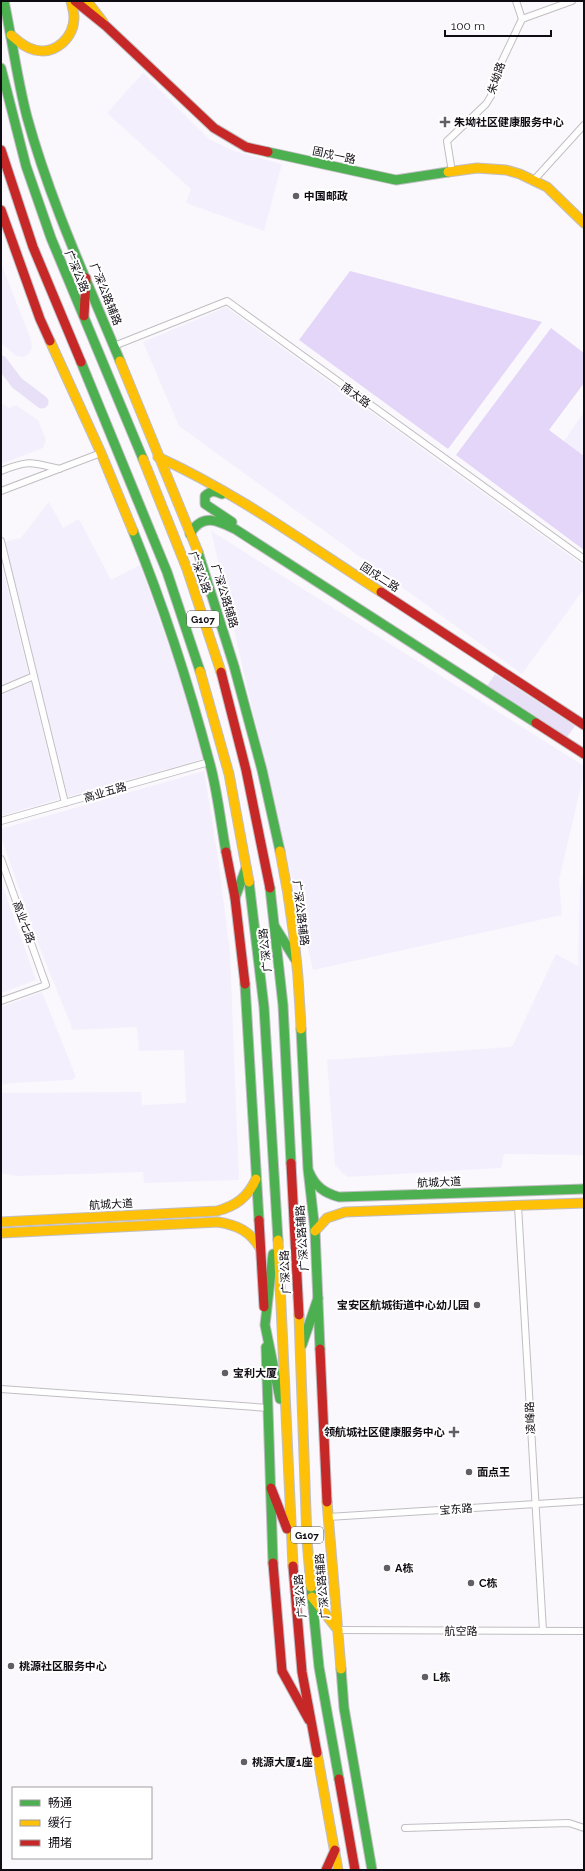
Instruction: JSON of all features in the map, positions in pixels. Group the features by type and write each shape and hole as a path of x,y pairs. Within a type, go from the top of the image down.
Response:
{"main road":[{"name":"广深公路辅路","path":"4,1 32,137 86,278 202,563 234,666 262,770 288,889 300,1001 308,1169 315,1231 328,1517 344,1708 372,1870"},
{"path":"10,34 18,44 29,49 42,51 54,49 64,44 72,33 75,20 71,1"},
{"name":"固戍一路","path":"74,1 106,26 214,128 225,136 246,147 396,180 477,168 491,168 520,174 534,180 558,196 584,223"},
{"name":"固戍一路","path":"87,1 94,8 106,26"},
{"name":"广深公路","path":"1,68 26,166 51,238 187,569 220,668 246,770 270,889 283,1013 300,1351 307,1540 319,1667 354,1870"},
{"name":"广深公路","path":"1,150 33,247 119,451 167,572 200,672 229,774 250,891 264,1007 283,1328 290,1538 302,1672 338,1870"},
{"path":"1,210 40,319 101,453 150,573 183,673 209,762 235,898 248,1005 269,1408 272,1555 282,1671 312,1725"},
{"path":"84,318 86,278"},
{"name":"固戍二路","path":"158,457 210,482 584,725"},
{"path":"266,548 236,525 207,506 204,501 205,496 209,492 216,491 252,513 279,526"},
{"path":"190,534 195,526 201,521 214,520 223,523 266,548 584,754"},
{"path":"235,898 246,867"},
{"path":"274,925 295,959"},
{"name":"航城大道","path":"308,1169 311,1178 319,1188 332,1196 339,1197 584,1189"},
{"name":"航城大道","path":"1,1221 217,1211 228,1209 246,1198 252,1190 256,1179"},
{"path":"393,1195 389,1197 386,1203 389,1209 394,1211"},
{"path":"315,1231 320,1224 335,1214 584,1203"},
{"path":"1,1233 218,1222 236,1225 248,1231 255,1238 260,1248"},
{"path":"276,1224 265,1325 286,1432"},
{"path":"1,1236 12,1232"},
{"path":"300,1351 318,1298"},
{"path":"271,1488 290,1538"},
{"path":"312,1597 338,1630"},
{"path":"326,1870 335,1849"}],"street":[{"path":"516,1 522,19 572,1"},
{"name":"朱坳路","path":"452,172 448,142 486,104 491,96 502,61 522,19"},
{"path":"534,180 584,125"},
{"name":"南太路","path":"114,346 227,301 584,559"},
{"path":"1,491 101,453"},
{"path":"1,471 22,463 32,462 59,469"},
{"path":"1,541 65,803"},
{"path":"1,690 34,676"},
{"name":"高业五路","path":"1,821 209,762"},
{"name":"高业七路","path":"1,859 46,985 1,1001"},
{"name":"凌峰路","path":"518,1206 542,1631"},
{"path":"1,1389 269,1408"},
{"name":"宝东路","path":"328,1517 584,1501"},
{"name":"航空路","path":"338,1630 584,1631"},
{"path":"405,1828 569,1823 584,1828"}],"shaded area":[{"path":"143,73 209,139 234,151 282,164 264,231 186,203 191,189 107,113"},
{"path":"1,263 31,340 32,348 29,354 23,357 16,356 1,343"},
{"path":"350,271 542,322 448,449 299,340"},
{"path":"226,307 584,566 584,589 522,674 179,426 143,342"},
{"path":"551,328 584,353 584,383 549,430 584,456 584,550 456,455"},
{"path":"1,403 9,408 16,405 38,420 46,440 43,448 1,464"},
{"path":"584,412 584,456 564,441"},
{"path":"49,502 63,528 79,519 111,580 140,565 178,672 203,759 68,797 5,542 21,538"},
{"path":"211,531 584,766 584,773 559,880 562,915 313,970"},
{"path":"1,563 29,674 1,685"},
{"path":"495,674 575,726 567,737 487,686"},
{"path":"31,682 59,799 1,816 1,695"},
{"path":"204,771 219,864 230,953 239,1180 144,1183 143,1172 16,1176 1,1173 1,1093 141,1092 142,1105 186,1103 184,1050 139,1051 137,1027 73,1030 41,951 1,837 1,829"},
{"path":"584,871 584,1155 504,1154 501,1168 347,1177 335,1165 327,1060 510,1047 513,1045 556,954 578,966 580,887"},
{"path":"1,882 36,980 1,993"},
{"path":"42,992 76,1077 72,1080 10,1083 1,1085 1,1007"}],"waterway":[{"path":"1,362 17,383 42,402"}],"traffic: fast":[{"path":"4,1 23,103 36,148 58,210 120,361"},
{"path":"1,68 26,166 51,238 143,459"},
{"path":"268,152 396,180 448,172"},
{"path":"81,362 167,572 200,671"},
{"path":"222,494 215,492 209,493 205,496 205,504 232,522"},
{"path":"190,534 200,523 210,520 222,523 235,529 536,723"},
{"path":"133,531 166,618 203,738 218,800 226,852"},
{"path":"198,552 234,666 262,770 280,851"},
{"path":"235,898 246,868"},
{"path":"249,882 264,1007 278,1240"},
{"path":"270,888 283,1005 291,1163"},
{"path":"275,927 295,959"},
{"path":"245,984 259,1220"},
{"path":"301,1029 308,1169 315,1231 320,1349"},
{"path":"309,1172 317,1185 329,1193 339,1197 584,1189"},
{"path":"273,1254 265,1325 280,1399"},
{"path":"302,1345 318,1298"},
{"path":"266,1347 273,1563"},
{"path":"311,1587 319,1667 339,1779"},
{"path":"341,1669 344,1708 372,1870"}],"traffic: slow":[{"path":"11,35 31,49 43,51 57,47 67,38 71,31 74,15 71,1"},
{"path":"87,1 103,22"},
{"path":"448,172 477,168 506,170 520,174 547,187 584,223"},
{"path":"50,341 101,453 133,531"},
{"path":"120,361 198,552"},
{"path":"158,457 187,471 244,503 381,592"},
{"path":"143,459 187,569 221,672"},
{"path":"200,671 229,774 249,882"},
{"path":"280,851 294,940 299,984 301,1029"},
{"path":"1,1222 217,1211 241,1200 249,1191 256,1179"},
{"path":"315,1231 327,1218 345,1212 584,1203"},
{"path":"1,1233 218,1222 237,1227 247,1233 260,1248"},
{"path":"278,1240 293,1566"},
{"path":"299,1315 307,1540 311,1587"},
{"path":"327,1502 341,1669"},
{"path":"312,1597 338,1630"},
{"path":"317,1753 338,1870"}],"traffic: jam":[{"path":"75,1 106,26 214,128 246,147 268,152"},
{"path":"1,150 33,247 81,362"},
{"path":"1,210 40,319 50,341"},
{"path":"84,316 86,278"},
{"path":"381,592 584,725"},
{"path":"221,672 246,770 270,888"},
{"path":"536,723 584,754"},
{"path":"226,852 235,898 245,984"},
{"path":"291,1163 299,1315"},
{"path":"259,1220 264,1307"},
{"path":"320,1349 327,1502"},
{"path":"271,1488 287,1529"},
{"path":"273,1563 282,1671 309,1720"},
{"path":"293,1566 302,1672 317,1753"},
{"path":"339,1779 355,1870"},
{"path":"326,1870 335,1850"}],"place":[{"name":"朱坳社区健康服务中心","path":"445,122"},
{"name":"中国邮政","path":"296,196"},
{"name":"宝安区航城街道中心幼儿园","path":"477,1305"},
{"name":"宝利大厦","path":"225,1373"},
{"name":"领航城社区健康服务中心","path":"454,1432"},
{"name":"面点王","path":"469,1472"},
{"name":"A栋","path":"387,1568"},
{"name":"C栋","path":"471,1583"},
{"name":"桃源社区服务中心","path":"11,1666"},
{"name":"L栋","path":"425,1677"},
{"name":"桃源大厦1座","path":"244,1762"}]}
